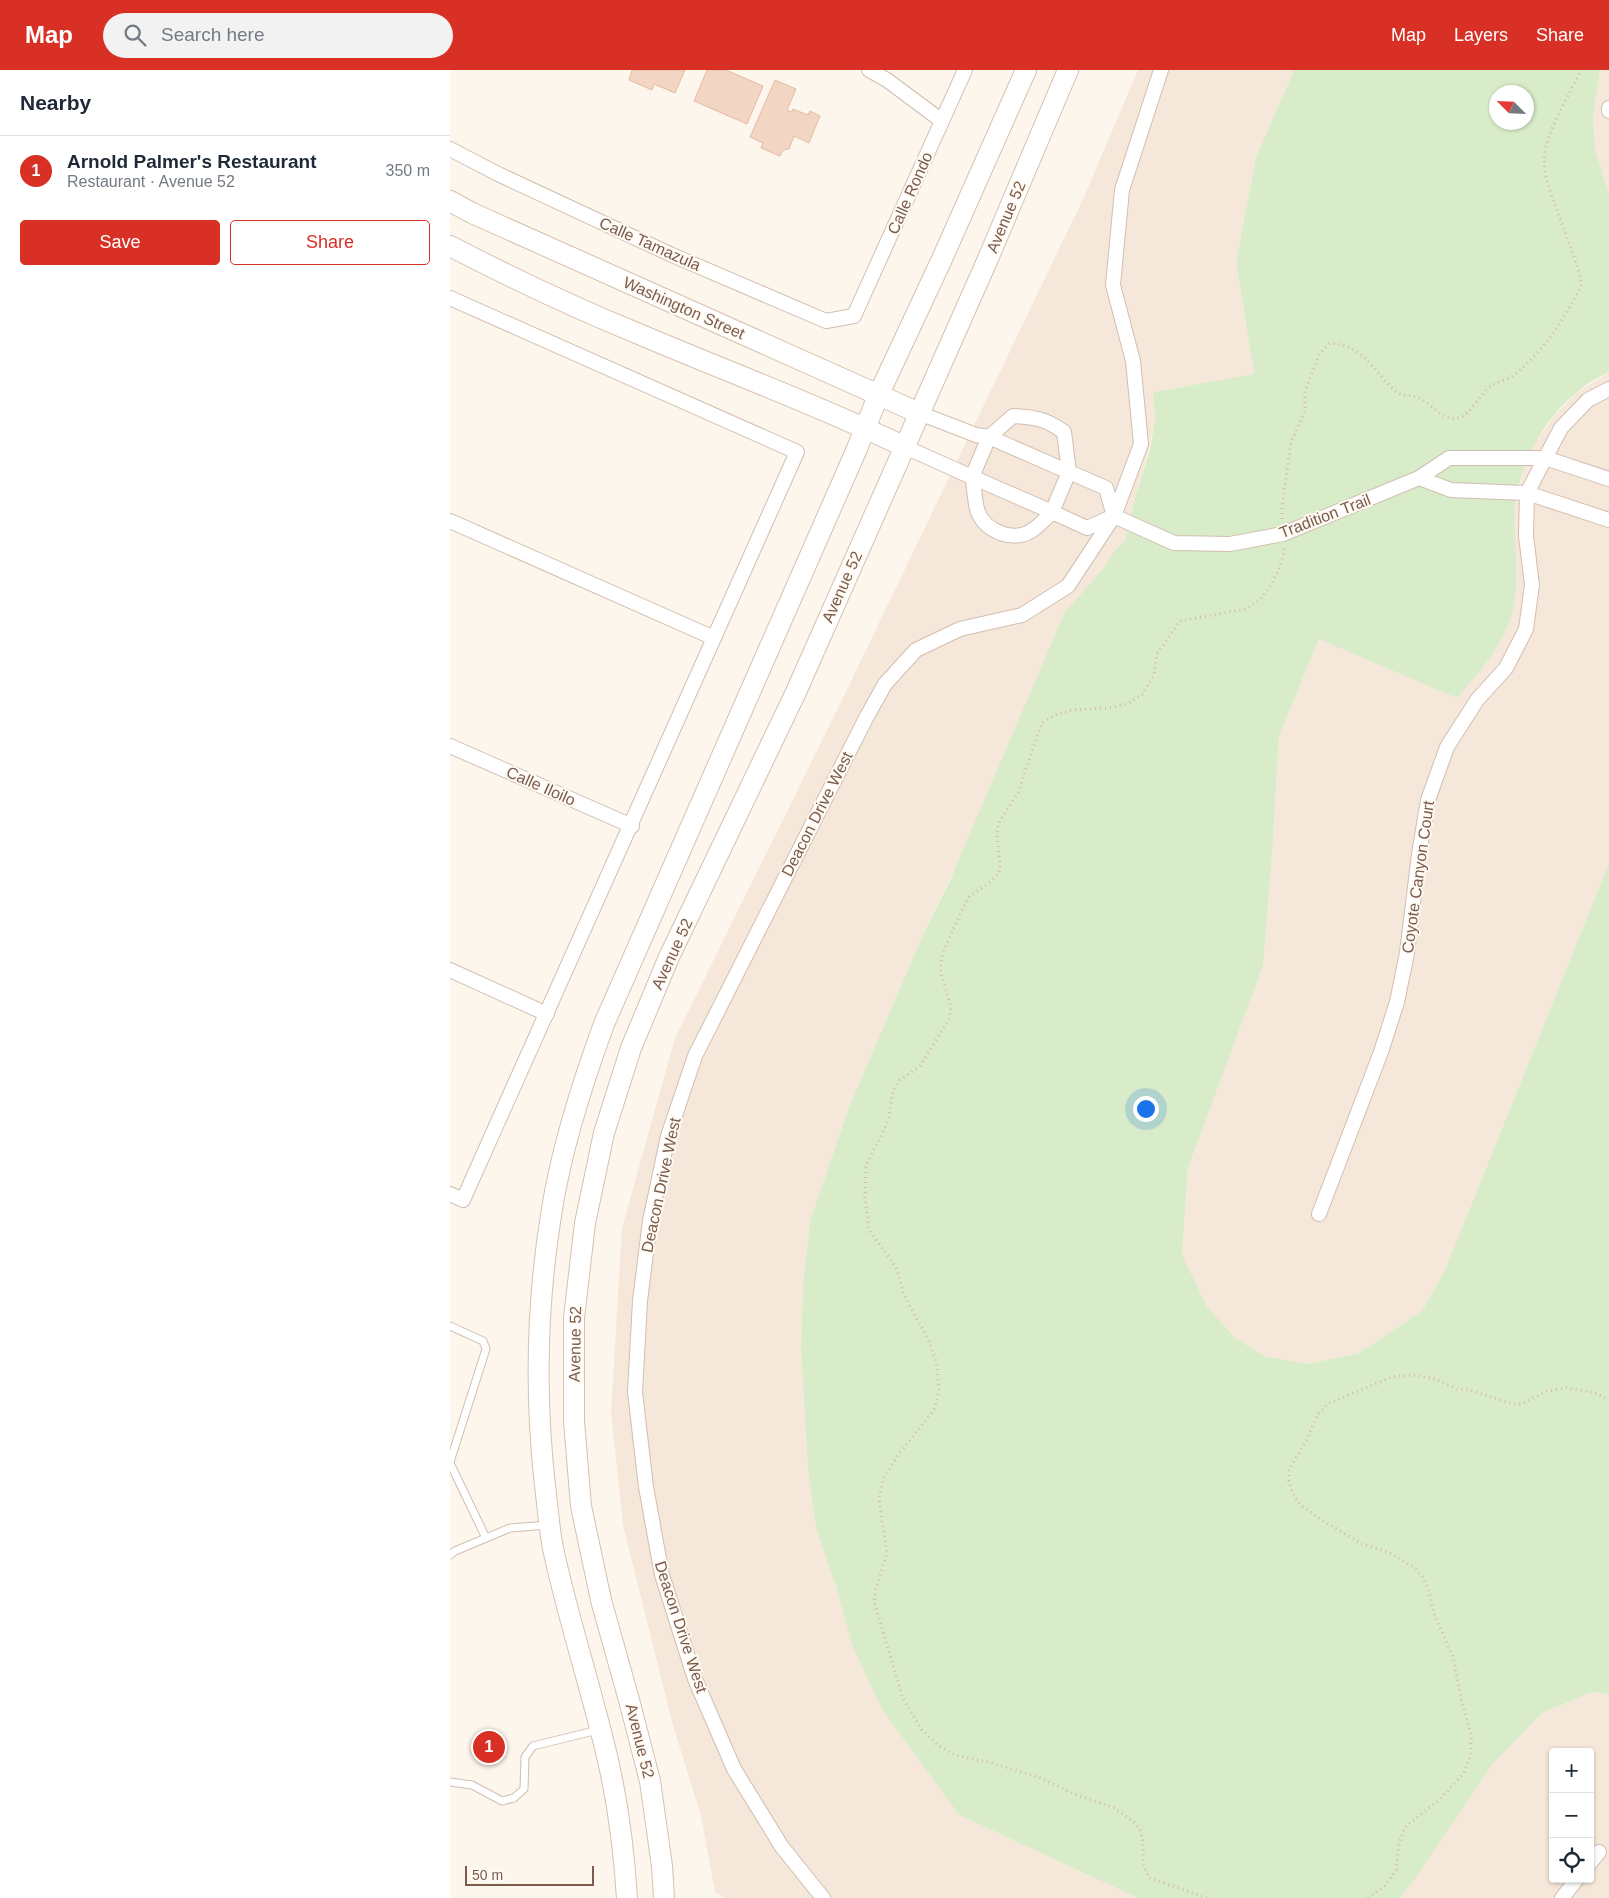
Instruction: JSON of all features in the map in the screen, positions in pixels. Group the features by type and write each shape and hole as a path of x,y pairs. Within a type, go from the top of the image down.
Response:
{"main road":[{"name":"Avenue 52","path":"627,1898 624,1847 608,1757 553,1550 542,1457 538,1365 542,1295 552,1209 572,1120 590,1062 608,1015 878,396 942,259 1026,70"},
{"name":"Avenue 52","path":"664,1898 662,1866 650,1781 630,1700 601,1600 581,1506 574,1421 574,1318 585,1223 604,1133 630,1048 669,956 796,692 987,261 1068,70"},
{"name":"Washington Street","path":"450,201 472,213 919,413"},
{"path":"450,246 637,334 865,428 905,447"}],"street":[{"path":"869,70 887,80 942,120"},
{"name":"Calle Rondo","path":"854,316 965,70"},
{"name":"Deacon Drive West","path":"823,1898 782,1846 734,1770 695,1679 662,1575 646,1487 635,1392 640,1301 650,1221 668,1136 695,1056 885,684 916,650 960,629 1022,615 1068,586 1114,516 1141,444 1133,361 1113,285 1122,190 1161,70"},
{"name":"Calle Tamazula","path":"450,150 672,255 826,321 854,316"},
{"path":"450,298 797,452 632,826 463,1200 450,1194"},
{"path":"1527,493 1561,428 1588,400 1609,389"},
{"path":"905,447 1087,528 1114,516 1106,488 989,438 976,435 919,413"},
{"path":"1014,416 1034,417 1051,422 1064,432 1069,472 1052,512 1033,530 1017,536 999,533 986,526 978,513 972,477 989,438 1014,416"},
{"name":"Tradition Trail","path":"1114,516 1174,543 1230,544 1283,534 1419,478 1449,458 1545,458 1609,479"},
{"path":"1419,478 1451,490 1527,493 1609,520"},
{"name":"Coyote Canyon Court","path":"1319,1214 1381,1052 1397,1002 1407,953 1419,854 1428,800 1447,747 1477,700 1506,668 1526,629 1532,585 1526,536 1527,493"},
{"path":"450,521 714,638"},
{"name":"Calle Iloilo","path":"450,746 632,826"},
{"path":"450,970 547,1014"},
{"path":"1562,1898 1574,1883"}],"lane":[{"path":"450,1326 483,1341 486,1350 450,1463 486,1538"},
{"path":"450,1555 455,1551 510,1528 550,1525"},
{"path":"450,1782 472,1785 502,1801 514,1798 524,1789 526,1757 533,1746 600,1730"}],"path":[{"path":"1207,1898 1149,1878 1143,1864 1143,1842 1140,1830 1134,1822 1114,1808 1072,1793 1041,1778 992,1763 955,1755 938,1745 922,1730 903,1700 874,1601 887,1553 879,1500 883,1479 934,1410 939,1391 937,1365 929,1341 904,1295 896,1267 869,1230 866,1198 866,1165 889,1117 893,1090 900,1080 920,1066 949,1019 951,1008 940,969 943,952 960,912 969,897 990,882 999,872 998,824 1019,791 1042,723 1054,715 1072,710 1108,708 1127,704 1143,694 1154,675 1157,654 1180,620 1246,609 1260,600 1271,585 1284,553 1282,507 1291,442 1305,411 1306,391 1320,353 1330,343 1342,344 1357,351 1402,396 1416,397 1440,413 1451,418 1459,418 1466,415 1481,394 1492,385 1514,375 1541,348 1568,313 1582,284 1547,180 1544,158 1556,122 1581,70"},
{"path":"1368,1898 1386,1885 1396,1870 1399,1843 1405,1827 1438,1801 1464,1772 1471,1754 1471,1733 1462,1703 1453,1656 1434,1614 1429,1591 1423,1577 1414,1567 1388,1552 1362,1544 1303,1507 1296,1500 1288,1481 1289,1470 1318,1414 1329,1404 1392,1378 1414,1375 1435,1378 1457,1389 1470,1390 1513,1404 1522,1404 1548,1391 1566,1388 1595,1393 1609,1400"}],"shaded area":[{"path":"1138,70 1294,70 1256,157 1236,262 1254,374 1153,392 1155,419 1125,541 1115,550 1104,568 1087,589 921,939 849,1107 810,1221 803,1284 801,1348 816,1528 836,1587 883,1711 959,1815 1138,1898 725,1898 715,1892 701,1816 672,1722 623,1525 611,1412 622,1228 675,1038 841,702 1084,197"},
{"path":"1600,70 1609,70 1609,195 1595,148 1593,118"},
{"path":"1609,372 1609,863 1445,1270 1422,1311 1359,1353 1307,1364 1264,1356 1234,1337 1207,1306 1182,1255 1188,1168 1263,966 1279,736 1319,639 1515,531 1515,509 1522,473 1534,444 1554,416 1575,394"},
{"path":"1592,1692 1609,1694 1609,1898 1400,1898 1415,1879 1492,1765 1542,1713"}],"green space":[{"path":"1294,70 1600,70 1593,118 1595,148 1609,195 1609,372 1590,382 1557,411 1533,448 1524,468 1515,510 1516,587 1512,613 1503,637 1496,648 1457,698 1319,639 1279,736 1263,966 1188,1168 1182,1255 1207,1306 1234,1337 1264,1356 1307,1364 1359,1353 1422,1311 1445,1270 1609,863 1609,1694 1592,1692 1542,1713 1492,1765 1415,1879 1400,1898 1138,1898 959,1815 883,1711 853,1647 836,1587 816,1528 808,1467 801,1348 803,1284 810,1221 849,1107 921,939 949,882 1065,612 1104,568 1115,550 1125,541 1135,498 1150,449 1155,419 1153,392 1254,374 1236,262 1256,157"}],"building":[{"path":"632,70 685,70 675,93 654,84 652,90 629,80"},
{"path":"707,70 726,70 763,86 747,124 694,101"},
{"path":"775,80 796,89 787,110 792,112 793,109 808,115 810,111 820,116 809,143 794,136 789,149 783,150 780,156 761,148 763,143 750,137"}],"place":[{"name":"Arnold Palmer's Restaurant","path":"489,1747"}]}
